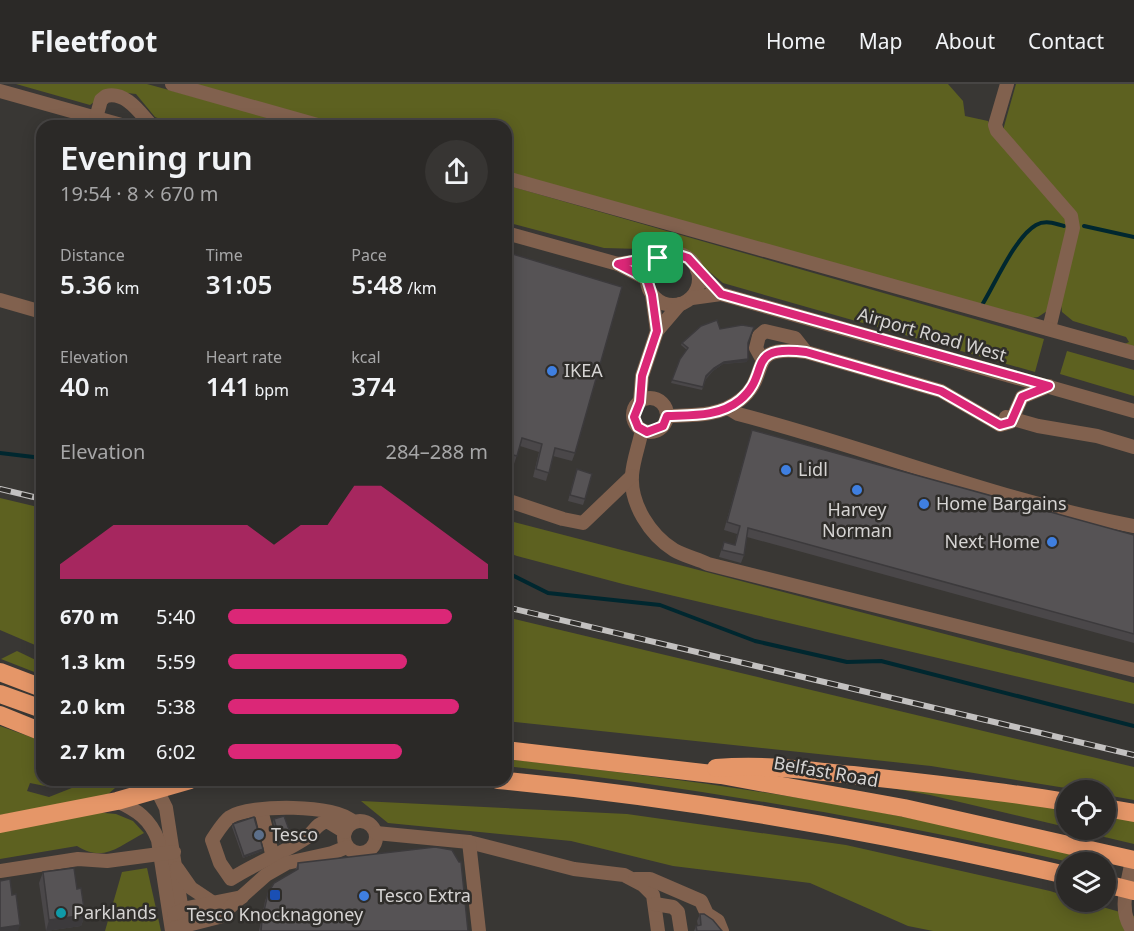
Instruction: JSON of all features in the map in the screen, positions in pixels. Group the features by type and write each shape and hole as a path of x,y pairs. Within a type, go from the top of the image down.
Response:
{"highway":[{"path":"0,672 36,686"},
{"path":"0,694 36,707"},
{"path":"0,716 36,730"},
{"name":"Belfast Road","path":"512,751 687,770 904,808 1133,860"},
{"path":"687,770 758,764 985,788 1056,800"},
{"path":"512,782 718,807 974,854 1056,873"},
{"path":"117,801 123,786"},
{"path":"0,824 117,801 153,786"},
{"path":"1116,810 1134,813"},
{"path":"1116,886 1131,890"}],"street":[{"path":"172,84 300,120"},
{"path":"1006,84 995,125 997,131 1065,207 1073,228 1049,328"},
{"path":"0,91 103,120"},
{"path":"96,118 100,100 106,96 118,95 136,107 147,120"},
{"path":"512,180 785,258 1134,353"},
{"path":"512,235 618,264 647,279"},
{"path":"618,264 658,258 673,253 680,254 688,258 721,294"},
{"path":"658,258 652,264 647,279 652,295 657,331 642,376 640,402 634,417 642,430 632,476 639,510 650,528 674,550 700,560 1134,670"},
{"path":"657,331 699,285 698,270"},
{"name":"Airport Road West","path":"686,301 721,294 1134,411"},
{"path":"652,295 666,304 686,301"},
{"path":"0,300 36,310"},
{"path":"762,359 756,348 759,336 765,332 795,338 806,352"},
{"path":"667,416 711,414 728,408 750,390 762,359 773,352 786,350 806,352 941,391 986,417 1096,436 1134,447"},
{"path":"642,430 658,430 667,416 664,405 655,399 650,388 648,363"},
{"path":"1010,421 1022,397 1049,386"},
{"path":"640,402 655,399"},
{"path":"728,408 738,414 982,488 1075,514 1134,526"},
{"path":"512,502 563,519 583,523 632,476"},
{"path":"155,786 166,808 167,853 177,924"},
{"path":"117,801 134,808 148,820 158,840 191,888 212,902"},
{"path":"261,810 273,857"},
{"path":"347,847 349,827 348,816 334,811 261,810 230,817 212,840 220,863 231,879 251,866 288,850 309,835 318,824 327,821 349,827 367,822 376,833 375,844 368,851 358,853 347,847"},
{"path":"376,833 469,842 541,862 574,869 624,875 634,879 653,895 658,931"},
{"path":"469,842 479,931"},
{"path":"177,924 219,917 267,875 287,863 332,853 347,847"},
{"path":"0,871 78,859 107,861 167,853"},
{"path":"1133,860 1131,890 1123,910 1126,922 1133,931"},
{"path":"176,866 177,924"},
{"path":"634,879 650,879 701,902 707,914 718,921 722,931"},
{"path":"177,924 212,902 244,896"},
{"path":"655,904 673,906 678,912 681,931"}],"green space":[{"path":"16,84 147,84 279,120 162,120 155,117 136,94 109,91 90,105"},
{"path":"187,84 948,84 963,101 965,116 988,121 993,131 1064,210 1070,229 1047,311 1038,317 1026,319 512,177 512,120 314,120"},
{"path":"1016,84 1134,84 1134,351 1118,347 1129,342 1126,337 1073,321 1062,312 1061,304 1075,232 1003,130"},
{"path":"512,187 1044,339 1035,372 723,283 694,259 679,250 604,248 512,224"},
{"path":"1067,351 1134,370 1134,396 1060,374"},
{"path":"0,498 36,507 36,645 0,630"},
{"path":"512,522 1134,683 1134,704 623,584 512,554"},
{"path":"512,618 1134,767 1134,800 1116,797 1116,780 1056,780 1056,786 931,766 512,722"},
{"path":"17,651 36,660 36,673 1,659"},
{"path":"0,726 36,739 36,784 30,783 27,791 49,797 77,786 116,786 105,797 0,815"},
{"path":"512,760 621,772 793,797 907,818 1064,852 1056,852 1056,859 929,832 789,806 648,784 512,767"},
{"path":"875,785 1056,807 1056,825 930,795"},
{"path":"361,801 627,814 846,845 1056,893 1056,912 1116,911 1134,916 1134,931 933,931 908,926 810,883 673,866 571,841 388,823"},
{"path":"94,812 116,814 133,821 144,833 103,853 87,851 77,846 0,859 0,831"},
{"path":"1116,817 1134,820 1134,844 1116,840"},
{"path":"147,868 161,931 105,931 122,872"}],"building":[{"name":"IKEA","path":"512,254 622,287 575,453 555,448 549,473 536,469 542,444 522,438 517,456 512,455"},
{"path":"717,320 720,329 742,325 754,327 748,343 748,359 724,362 714,368 706,376 703,387 672,380 680,359 688,348 682,343 701,326"},
{"path":"752,430 1134,535 1134,634 748,528 744,555 722,550 724,542 735,545 740,526 727,522"},
{"path":"577,469 592,474 585,499 570,495"},
{"path":"284,816 291,835 280,841 274,819"},
{"path":"254,817 263,849 244,856 233,824"},
{"name":"Tesco Extra","path":"435,847 452,850 461,862 468,931 261,931 268,893 274,883 298,869 298,863"},
{"name":"Parklands","path":"74,868 77,889 81,888 85,915 49,920 43,872"},
{"path":"10,879 12,895 16,894 20,925 0,928 0,881"},
{"path":"700,914 713,920 722,931 697,931 696,926 701,925"}],"waterway":[{"path":"982,305 1013,250 1028,231 1043,223 1064,226"},
{"path":"1084,226 1134,237"},
{"path":"0,453 36,457"},
{"path":"512,575 548,593 660,605 755,641 847,662 881,661 1134,726"}],"railway":[{"path":"0,489 36,498"},
{"path":"512,608 1134,755"}],"place":[{"name":"IKEA","path":"552,371"},
{"name":"Lidl","path":"786,470"},
{"name":"Harvey Norman","path":"857,490"},
{"name":"Home Bargains","path":"924,504"},
{"name":"Next Home","path":"1052,542"},
{"name":"Tesco","path":"259,835"},
{"name":"Tesco Knocknagoney","path":"275,895"},
{"name":"Tesco Extra","path":"364,896"},
{"name":"Parklands","path":"61,913"}],"route":[{"path":"673,253 688,258 721,294 1049,386 1022,397 1011,422 1000,425 941,391 806,352 786,350 773,352 762,359 750,390 728,408 711,414 667,416 666,422 658,430 647,432 638,427 634,411 640,402 639,388 657,331 656,314 647,279 618,264 658,258 673,253"}]}
